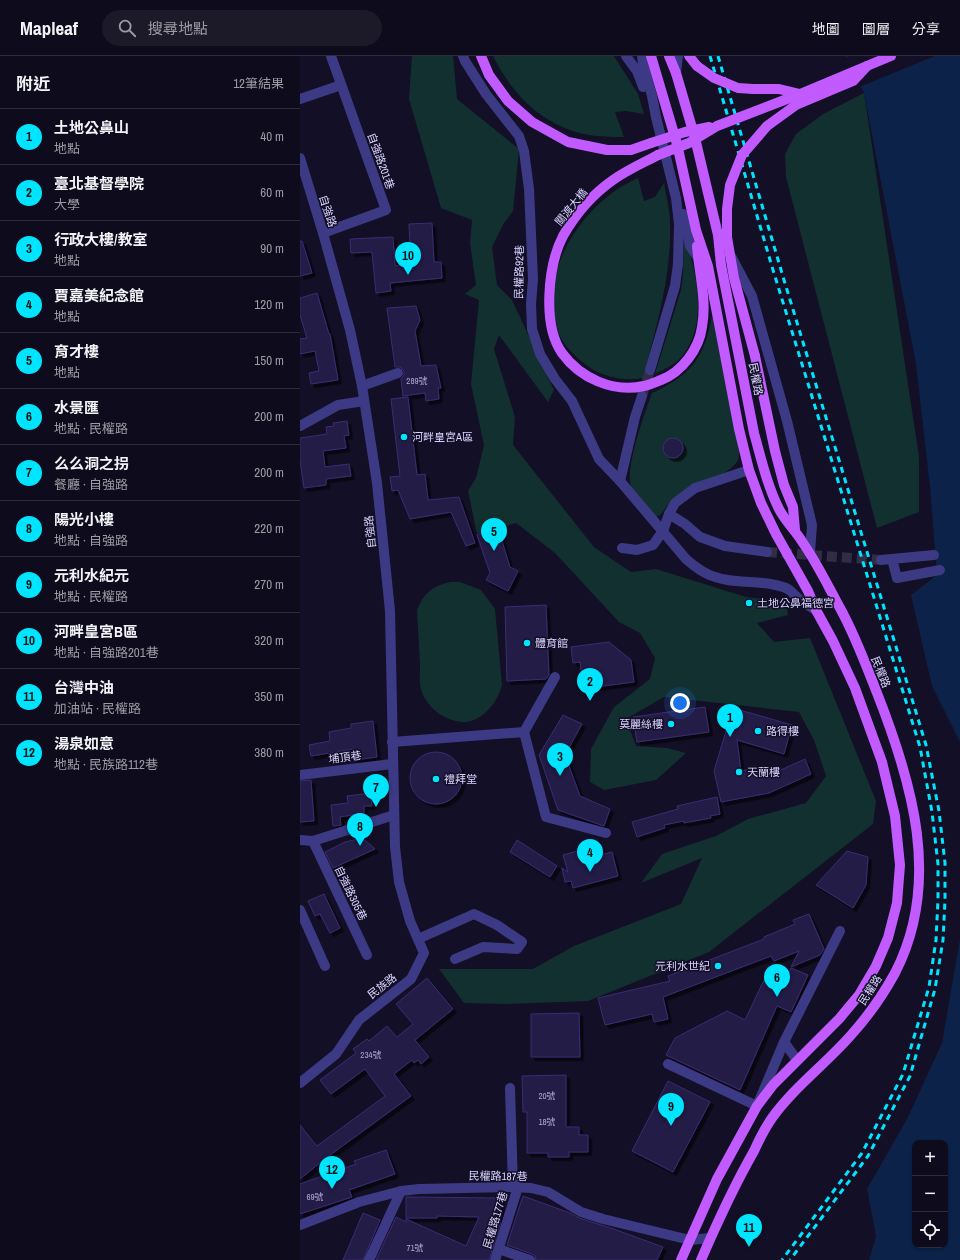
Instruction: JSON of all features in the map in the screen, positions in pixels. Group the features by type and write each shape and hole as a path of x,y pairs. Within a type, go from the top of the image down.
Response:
{"main road":[{"name":"關渡大橋","path":"481,56 489,75 508,101 532,122 568,142 607,150 631,150 685,132 717,126"},
{"path":"646,56 655,73"},
{"name":"民權路","path":"651,56 677,144 696,230 708,266 739,429 749,470 761,503 776,534 808,591 855,688 882,762 895,816 900,865 897,902 888,938 876,966 859,995 844,1013 773,1085 757,1106 717,1179 681,1260"},
{"name":"民權路","path":"669,56 676,73 695,138 718,235 721,265 754,433 770,487 780,511 810,553 842,611 864,659 892,731 908,787 916,824 920,859 919,887 915,916 907,946 895,972 876,1004 851,1035 792,1093 771,1120 739,1178 700,1260"},
{"path":"689,56 697,66 714,78 738,88 779,89 800,94"},
{"name":"關渡大橋","path":"696,230 698,258 704,296 702,327 699,339 691,355 684,364 668,377 644,386 622,388 599,382 580,372 562,352 553,332 549,298 552,266 563,236 581,211 601,189 614,179 658,155 689,142 717,126 800,94 891,56"},
{"path":"795,530 793,507 784,485 775,451 755,356 734,278 727,237 727,209 730,185 742,155 767,126 796,105 854,81 867,66"}],"street":[{"name":"自強路201巷","path":"323,233 386,210 331,56"},
{"name":"民權路92巷","path":"464,56 465,61 486,94 519,136 524,151 529,189 533,271 531,304 532,329 540,354 555,379 572,401 599,459 620,481"},
{"path":"626,56 637,70 647,98 656,117"},
{"path":"642,56 642,64 652,96 676,198 679,224 678,264 675,286 650,370"},
{"path":"676,73 678,56"},
{"path":"300,99 341,86"},
{"name":"自強路","path":"300,158 303,184 323,233 350,330 362,386 376,483 390,611 394,815"},
{"path":"676,198 682,211 690,246 698,258"},
{"path":"718,235 727,248 752,296 787,421 812,526 810,553"},
{"path":"362,386 398,373"},
{"path":"620,481 635,417 642,396"},
{"path":"300,426 338,405 364,401"},
{"path":"622,548 637,550 653,545 663,531 675,503 695,488 749,470"},
{"name":"民權路","path":"620,481 686,559 705,573 716,578 772,584 788,589 800,600 816,610"},
{"path":"669,514 685,524 700,537 724,546 767,552"},
{"path":"934,555 887,560 897,578 940,570"},
{"path":"555,677 524,732 546,816 606,833"},
{"path":"392,742 524,732"},
{"name":"埔頂巷","path":"300,775 392,764"},
{"path":"300,840 313,841 394,815"},
{"name":"民族路","path":"300,1083 336,1054 359,1020 411,979 424,953 410,921 399,882 395,847 394,815"},
{"name":"自強路305巷","path":"313,841 367,955"},
{"path":"300,910 325,966"},
{"path":"418,939 474,914 497,925 522,942 517,948 483,947 455,959"},
{"path":"668,1064 757,1106 784,1042 840,931"},
{"path":"784,1042 797,1060"},
{"name":"民權路177巷","path":"495,1260 515,1187 510,1088"},
{"name":"民權路187巷","path":"300,1225 359,1202 400,1191 419,1188 515,1187 532,1188 548,1192 581,1212 603,1219 690,1240 710,1238"},
{"path":"369,1260 400,1191"},
{"path":"499,1249 530,1260"}],"green space":[{"path":"412,56 453,56 457,99 519,149 513,211 504,223 492,247 497,285 512,300 554,390 548,402 499,335 494,349 515,417 513,445 594,547 631,572 656,569 746,597 786,602 788,615 757,623 774,642 810,638 876,801 873,824 709,952 588,1001 506,1004 464,1003 439,969 533,969 574,946 681,904 702,858 641,883 662,854 716,836 748,819 806,803 826,776 814,740 799,712 664,697 626,719 636,746 667,748 686,753 656,780 604,790 590,782 591,749 614,707 650,679 655,658 640,633 619,622 555,553 516,523 477,534 468,491 476,478 484,445 471,384 479,300 465,294 476,285 470,243 472,220 441,208 409,99"},
{"path":"493,56 614,56 638,94 644,114 626,111 615,112 624,137 594,136 569,129 554,123 530,106 509,83"},
{"path":"864,93 919,457 919,512 877,528 786,177 785,154 796,134 823,114"},
{"path":"638,178 644,201 655,197 664,183 669,212 670,242 666,282 643,378 626,379 610,377 595,371 581,361 570,350 561,338 558,329 554,314 553,296 555,277 561,260 568,243 579,227 604,199 621,187"},
{"path":"684,234 696,280 698,312 696,327 691,342 683,355 674,364 655,374 681,290"},
{"path":"712,315 739,450 738,460 727,472 672,499 662,513 656,517 632,489 630,470 636,442 652,393 677,379 694,363 705,343"},
{"path":"451,582 460,582 481,590 495,609 502,685 495,702 487,711 477,719 463,722 448,718 434,709 428,703 420,686 417,610 426,594 434,588"}],"water":[{"path":"846,56 960,56 960,742 932,686 911,595 937,575 930,487 916,364 864,93"},
{"path":"960,939 960,1260 869,1260 876,1236 867,1189 907,1119 942,1043"}],"pier":[{"path":"850,56 935,56 859,87 845,58"}],"building":[{"path":"432,223 434,262 441,262 442,278 390,283 391,291 376,293 372,252 351,253 350,239 393,237 395,266 411,264 409,224"},
{"path":"300,241 302,241 312,273 300,276"},
{"path":"317,293 330,334 338,380 311,384 309,373 319,371 315,351 300,354 300,339 307,338 300,315 300,298"},
{"path":"416,306 420,320 415,331 421,366 436,365 441,388 438,388 439,399 426,401 425,393 403,396 401,379 404,375 404,371 400,367 395,367 387,308"},
{"path":"408,397 417,475 425,474 428,500 459,497 475,543 466,546 451,512 410,519 398,490 392,491 390,477 400,476 391,399"},
{"path":"347,421 349,435 344,436 346,448 323,451 325,467 349,464 351,476 326,479 326,485 304,488 300,460 300,438 327,434 326,427 334,426 333,423"},
{"path":"673,438 680,441 683,448 680,455 673,458 666,455 663,448 666,441"},
{"path":"499,531 510,567 518,571 508,591 486,580 490,573 477,535 486,532 487,535"},
{"name":"體育館","path":"546,605 549,675 546,679 507,681 505,607"},
{"path":"609,642 631,660 634,682 580,689 579,679 582,678 580,662 573,663 571,647"},
{"name":"莫麗絲樓","path":"705,707 709,732 637,742 633,717"},
{"path":"733,708 792,725 784,754 737,740 741,771 755,768 772,774 805,759 811,774 769,793 721,802 714,771"},
{"path":"563,715 582,724 565,755 580,796 610,809 604,826 558,810 539,755"},
{"path":"373,721 377,757 355,760 354,749 311,756 309,745 330,741 329,732 351,728 351,724"},
{"name":"禮拜堂","path":"431,752 441,752 455,759 462,773 462,783 455,797 441,804 431,804 421,800 414,793 410,783 410,773 414,763 421,756"},
{"path":"311,780 314,821 300,822 300,781"},
{"path":"370,793 372,806 364,806 364,813 340,817 341,825 333,826 331,805 348,803 347,796"},
{"path":"717,797 720,814 710,816 711,818 664,825 665,828 637,837 632,822 678,809 677,806"},
{"path":"358,839 366,841 375,849 333,868 325,852 345,842"},
{"path":"517,840 557,866 550,877 510,852"},
{"path":"584,849 586,855 599,852 600,855 612,852 618,876 573,888 571,881 565,882 562,868 568,872 563,855"},
{"path":"847,851 868,857 866,885 853,908 816,885"},
{"path":"324,894 340,928 330,933 320,914 315,916 308,901"},
{"path":"809,914 824,949 820,955 791,967 799,951 774,961 771,956 663,997 668,1019 654,1022 652,1014 605,1025 598,998 670,981 668,976 764,939 764,937 795,924 793,920"},
{"path":"791,968 808,975 791,1012 777,1006 740,1090 666,1055 675,1038 727,1011 745,1020 764,980 782,988"},
{"path":"427,978 453,1009 415,1040 429,1057 421,1064 418,1060 414,1063 412,1060 394,1074 411,1096 326,1158 300,1179 300,1125 317,1146 385,1096 365,1069 331,1094 320,1080 356,1053 353,1049 367,1039 369,1041 387,1026 397,1037 413,1024 396,1004"},
{"path":"579,1013 580,1057 531,1057 531,1014"},
{"path":"566,1075 566,1127 579,1127 579,1135 588,1135 588,1152 569,1152 569,1157 548,1157 548,1153 527,1153 527,1112 523,1112 522,1076"},
{"path":"668,1081 710,1102 673,1172 632,1151"},
{"path":"386,1150 395,1174 349,1190 352,1197 300,1214 300,1184 356,1164 354,1161"},
{"path":"523,1196 570,1213 579,1218 663,1247 657,1260 536,1260 535,1256 532,1254 507,1245"},
{"path":"406,1197 500,1198 500,1224 489,1260 376,1260 396,1217 406,1222 406,1219 466,1246 479,1217 437,1216 437,1218 406,1218"},
{"path":"363,1213 380,1220 363,1260 343,1260"}],"tunnel":[{"path":"642,396 650,370"},
{"path":"767,552 881,560"}],"railway":[{"path":"710,56 773,270 920,747 932,812 938,864 936,940 929,987 903,1074 862,1153 782,1260"},
{"path":"718,56 784,280 926,745 939,811 945,863 943,940 935,989 910,1076 868,1156 790,1260"}],"place":[{"name":"河畔皇宮B區","path":"408,275"},
{"name":"河畔皇宮A區","path":"404,437"},
{"name":"育才樓","path":"494,551"},
{"name":"土地公鼻福德宮","path":"749,603"},
{"name":"體育館","path":"527,643"},
{"name":"臺北基督學院","path":"590,701"},
{"name":"莫麗絲樓","path":"671,724"},
{"name":"路得樓","path":"758,731"},
{"name":"土地公鼻山","path":"730,737"},
{"name":"天蘭樓","path":"739,772"},
{"name":"行政大樓/教室","path":"560,776"},
{"name":"禮拜堂","path":"436,779"},
{"name":"么么洞之拐","path":"376,807"},
{"name":"陽光小樓","path":"360,846"},
{"name":"賈嘉美紀念館","path":"590,872"},
{"name":"元利水世紀","path":"718,966"},
{"name":"水景匯","path":"777,997"},
{"name":"元利水紀元","path":"671,1126"},
{"name":"湯泉如意","path":"332,1189"},
{"name":"台灣中油","path":"749,1247"}]}
